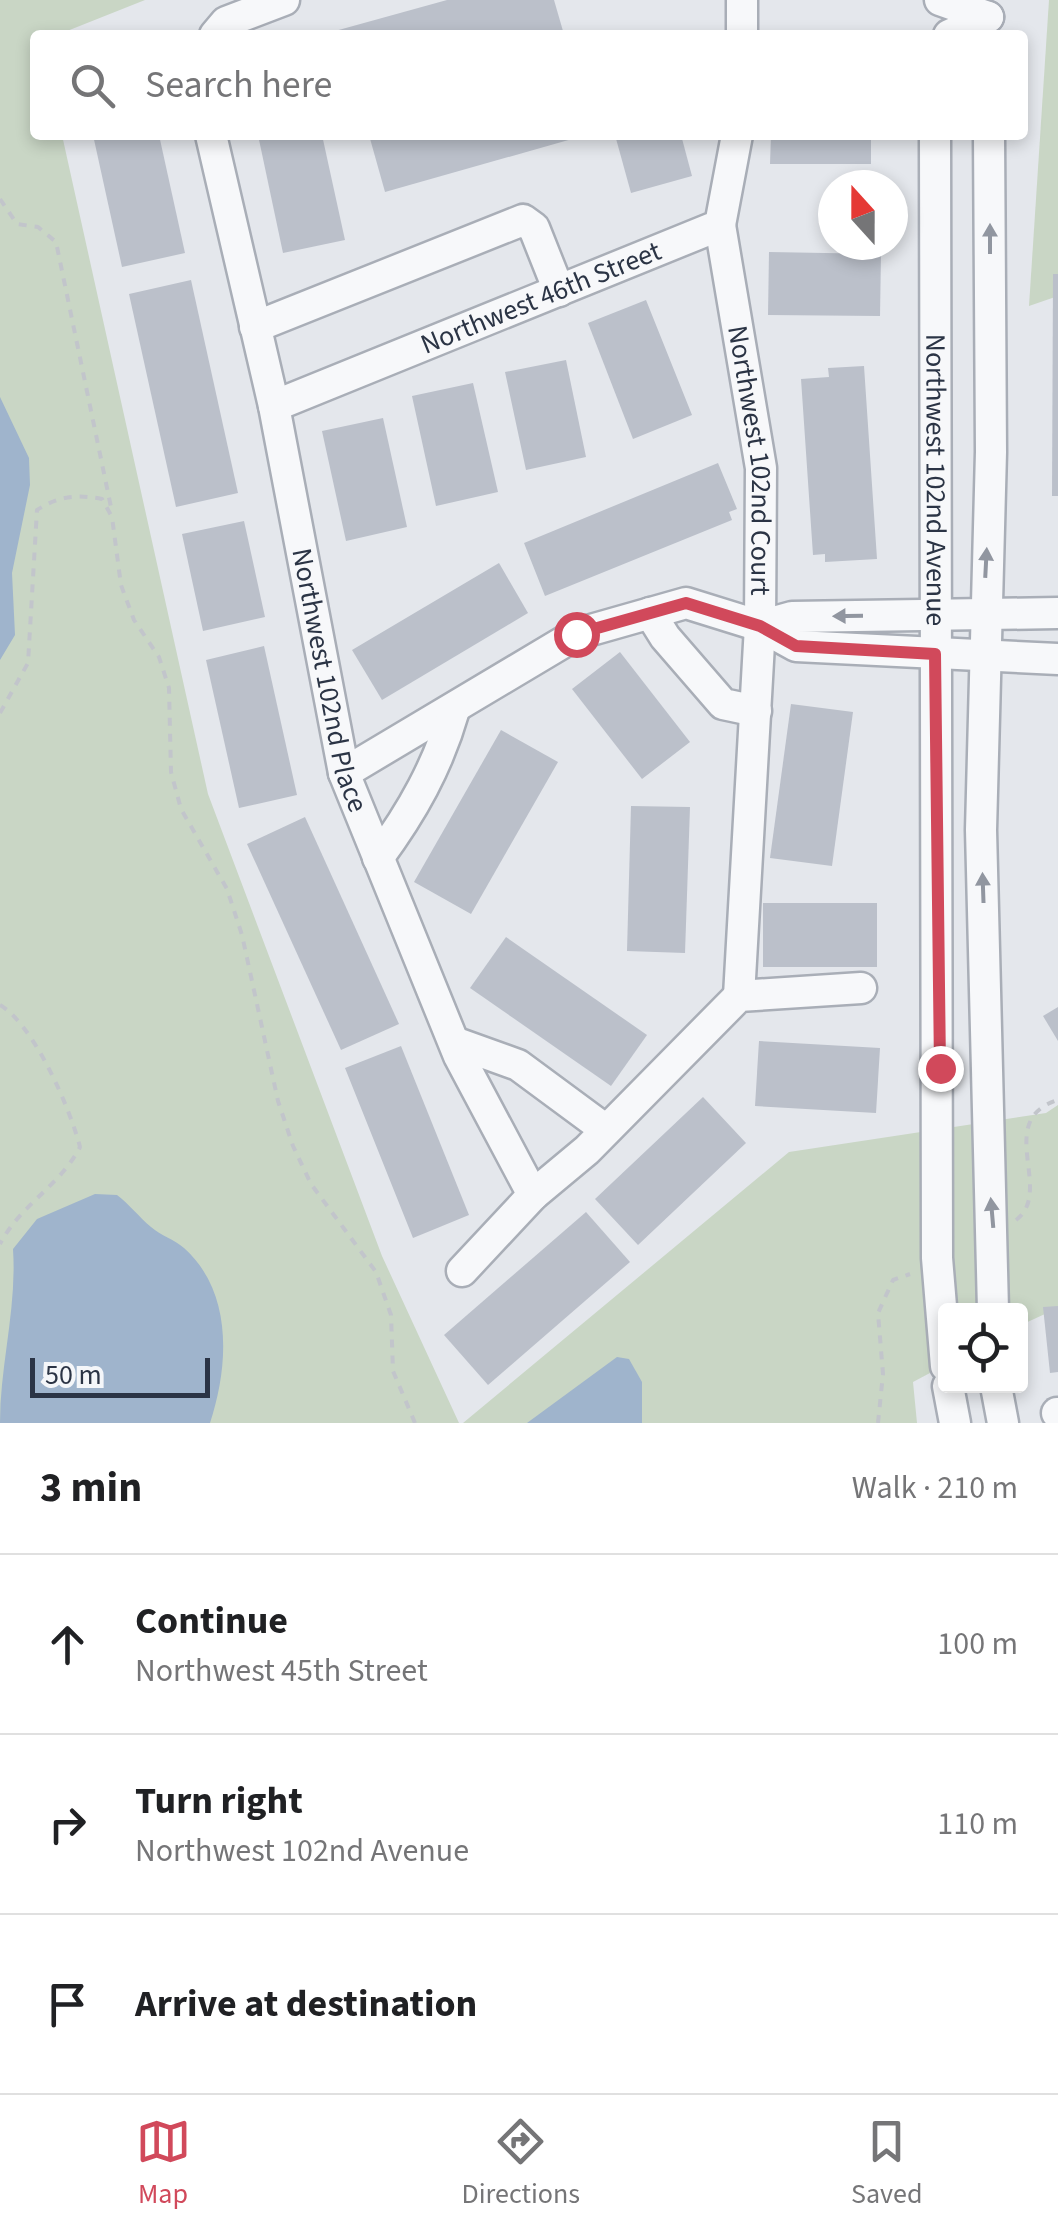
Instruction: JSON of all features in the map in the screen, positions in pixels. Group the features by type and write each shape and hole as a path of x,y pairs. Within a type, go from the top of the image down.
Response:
{"street":[{"path":"221,28 284,0"},
{"path":"742,0 742,30"},
{"path":"934,30 937,0 989,17"},
{"path":"959,30 989,17"},
{"name":"Northwest 102nd Place","path":"211,140 274,406 344,772 454,1042 533,1194"},
{"path":"720,225 735,140"},
{"name":"Northwest 102nd Avenue","path":"935,140 940,1068 937,1258 941,1303"},
{"name":"Northwest 102nd Avenue","path":"989,140 991,452 983,612 980,830 992,1303"},
{"path":"256,327 523,220 534,228 559,290"},
{"name":"Northwest 46th Street","path":"274,406 720,225"},
{"name":"Northwest 102nd Court","path":"720,225 761,468 760,626 739,996"},
{"path":"344,772 576,634 686,603 760,626 796,646 1058,659"},
{"path":"650,613 664,637 724,704 756,712"},
{"path":"760,626 792,617 1058,613"},
{"path":"378,858 410,815 442,750 454,710"},
{"path":"462,1271 533,1194 606,1130 739,996 860,988"},
{"path":"454,1042 518,1065 606,1130"},
{"path":"949,1393 955,1423"},
{"path":"997,1393 1003,1423"}],"path":[{"path":"0,199 16,224 38,227 56,242 112,517 121,584 134,620 160,657 169,688 171,772 181,809 227,888 258,994 278,1101 292,1146 311,1184 376,1272 392,1315 394,1371 415,1423"},
{"path":"0,713 28,663 36,510 52,500 78,494 102,499 112,517"},
{"path":"0,1005 14,1014 30,1036 73,1122 80,1147 66,1172 11,1222 0,1244"}],"green space":[{"path":"0,0 145,0 70,30 30,30 30,140 63,140 208,794 382,1256 459,1423 0,1423"},
{"path":"1049,0 1058,0 1058,296 1029,306"},
{"path":"1058,1105 1058,1308 1028,1322 1028,1303 938,1303 938,1369 913,1382 917,1423 463,1423 789,1152 1046,1113"}],"water":[{"path":"0,397 29,458 30,485 12,573 15,635 0,660"},
{"path":"95,1194 117,1195 155,1230 184,1248 211,1286 219,1307 223,1354 210,1423 0,1423 13,1293 13,1249 37,1219"},
{"path":"617,1357 629,1359 642,1382 642,1423 527,1423"}],"building":[{"path":"447,0 554,0 563,30 339,30"},
{"path":"94,140 160,140 185,253 122,267"},
{"path":"259,140 323,140 345,240 283,253"},
{"path":"370,140 568,140 385,192"},
{"path":"616,140 682,140 692,176 631,193"},
{"path":"771,140 871,140 871,164 770,164"},
{"path":"769,252 818,253 818,260 881,260 880,316 768,315"},
{"path":"1053,274 1058,274 1058,496 1052,496"},
{"path":"191,280 238,493 176,507 129,294"},
{"path":"646,300 692,415 633,439 588,323"},
{"path":"566,360 586,457 526,470 505,372"},
{"path":"864,366 877,559 825,562 825,554 813,555 801,379 829,377 828,368"},
{"path":"473,383 498,492 436,506 412,396"},
{"path":"383,418 407,527 346,541 322,431"},
{"path":"718,463 737,509 729,512 732,520 545,596 524,543"},
{"path":"244,521 265,617 203,631 182,534"},
{"path":"499,563 528,613 382,700 352,650"},
{"path":"264,646 297,795 239,808 206,660"},
{"path":"620,652 690,742 642,779 572,689"},
{"path":"791,704 853,712 832,866 770,858"},
{"path":"501,730 558,762 471,914 414,882"},
{"path":"631,806 690,807 685,953 627,951"},
{"path":"305,817 399,1024 341,1050 247,844"},
{"path":"763,903 877,903 877,967 763,967"},
{"path":"506,937 647,1035 611,1086 470,988"},
{"path":"1058,1007 1058,1041 1043,1016"},
{"path":"759,1041 880,1048 876,1113 755,1106"},
{"path":"401,1046 469,1215 413,1238 345,1068"},
{"path":"703,1097 746,1143 638,1245 595,1199"},
{"path":"586,1212 630,1262 488,1385 444,1335"},
{"path":"1058,1306 1058,1372 1050,1373 1043,1307"}],"route":[{"path":"576,634 686,603 760,626 796,646 935,654 940,1068"}]}
